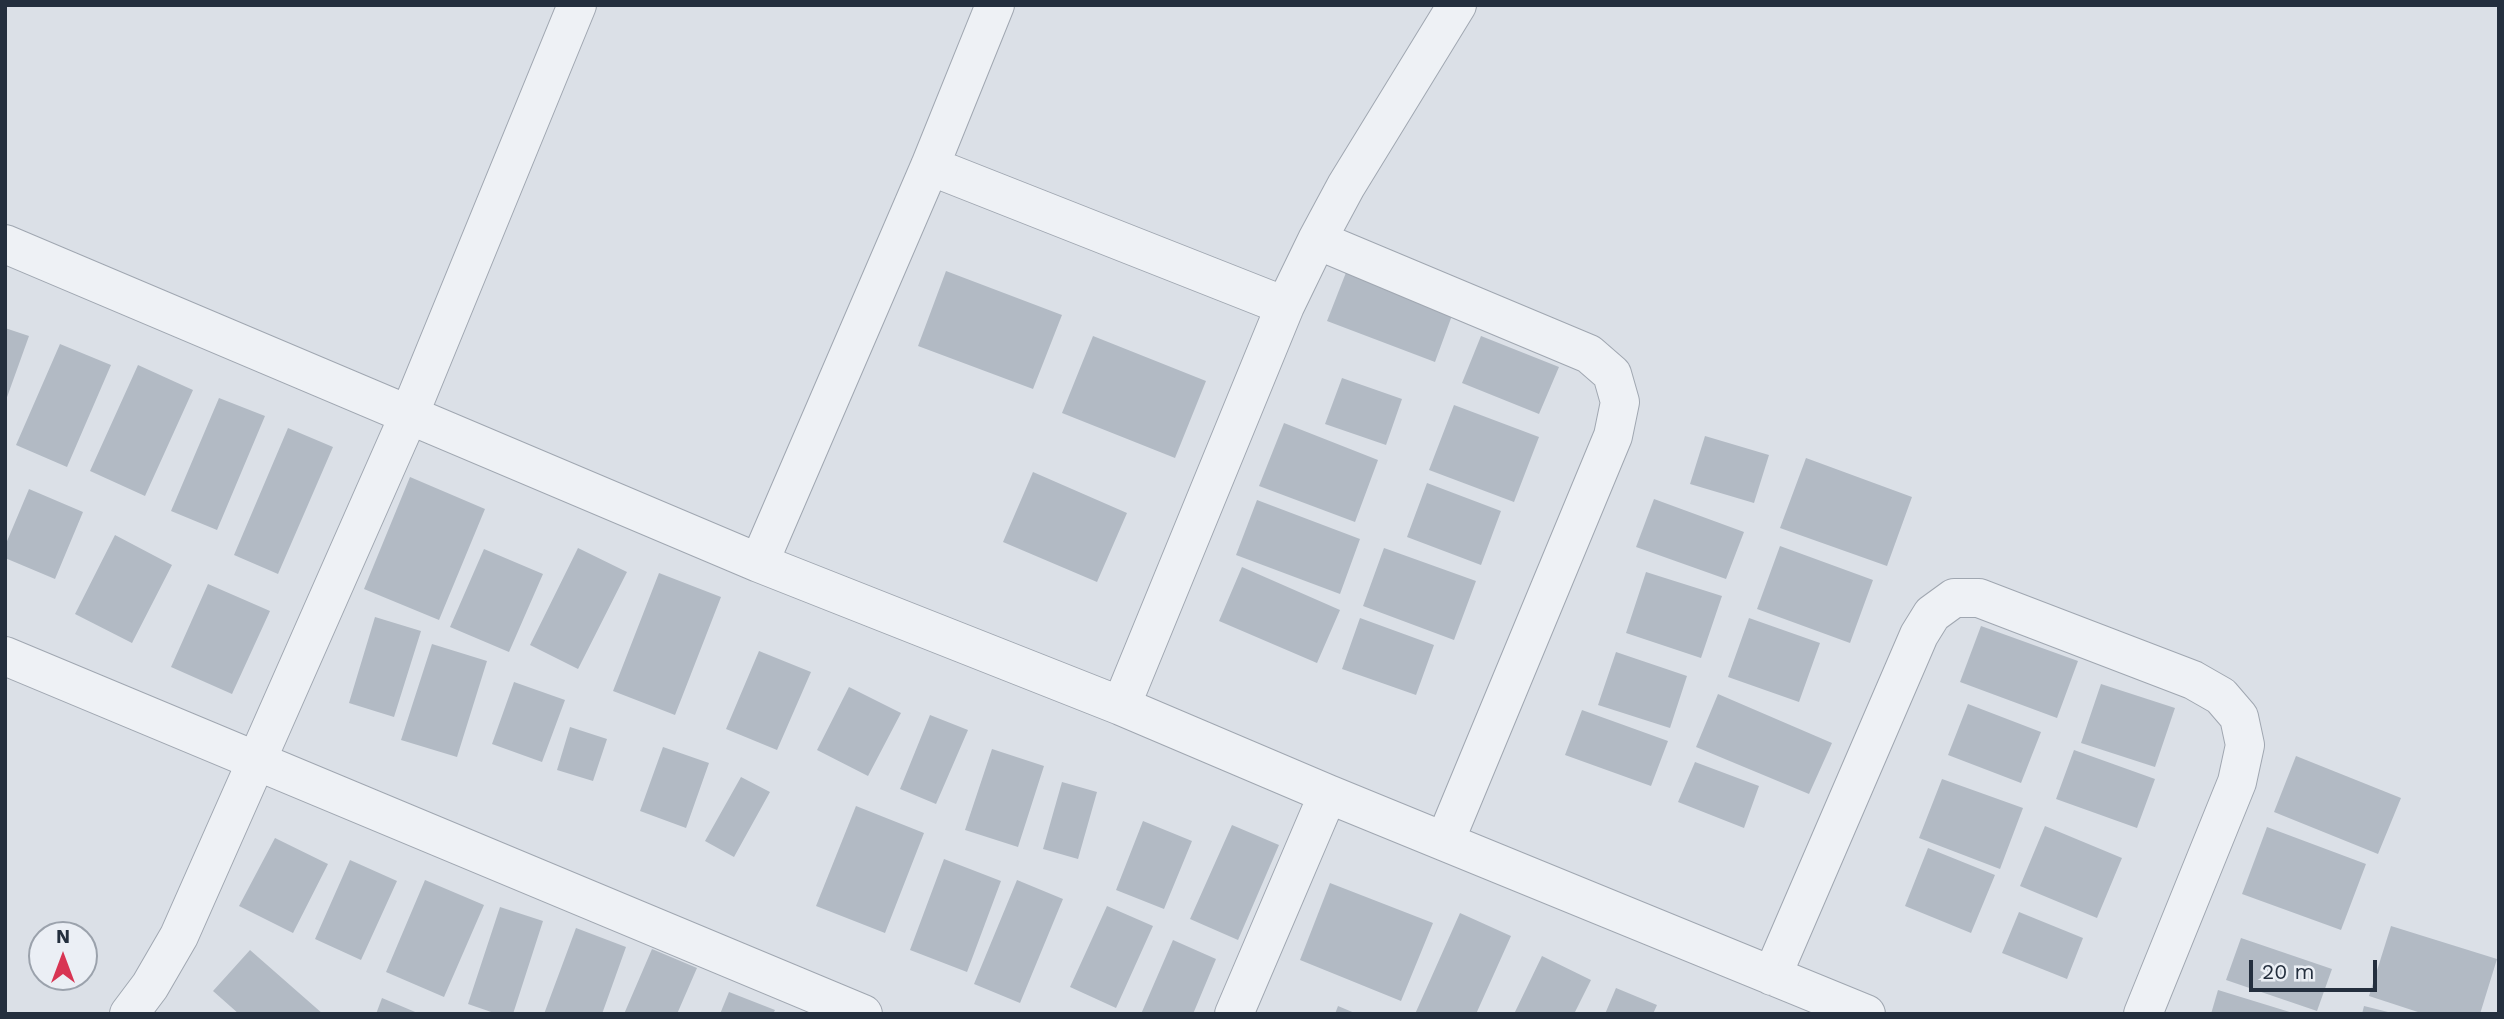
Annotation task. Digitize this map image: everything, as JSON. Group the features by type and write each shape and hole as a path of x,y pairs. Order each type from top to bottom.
{"street":[{"path":"129,1014 150,986 178,936 256,762 409,415 578,5"},
{"path":"759,563 930,166 995,5"},
{"path":"1121,706 1285,306 1346,186 1457,5"},
{"path":"930,166 1285,306"},
{"path":"1317,240 1590,354 1612,374 1620,402 1613,436 1445,841"},
{"path":"5,244 759,563 1121,706 1328,794 1866,1014"},
{"path":"1772,976 1919,635 1932,614 1954,598 1979,598 2193,680 2221,696 2239,717 2245,745 2237,782 2143,1014"},
{"path":"5,656 863,1014"},
{"path":"1234,1014 1328,794"}],"building":[{"path":"1347,270 1454,310 1435,362 1327,321"},
{"path":"946,271 1062,315 1033,389 918,346"},
{"path":"5,328 29,336 6,400 5,400"},
{"path":"1093,336 1206,381 1175,458 1062,413"},
{"path":"1481,336 1559,367 1539,414 1462,383"},
{"path":"60,344 111,365 67,467 16,445"},
{"path":"138,365 193,390 145,496 90,471"},
{"path":"1342,378 1402,399 1386,445 1325,424"},
{"path":"219,398 265,416 217,530 171,511"},
{"path":"1454,405 1539,437 1514,502 1429,470"},
{"path":"1284,423 1378,460 1355,522 1259,486"},
{"path":"288,428 333,447 278,574 234,555"},
{"path":"1705,436 1769,455 1754,503 1690,484"},
{"path":"1806,458 1912,497 1887,566 1780,528"},
{"path":"1033,472 1127,513 1097,582 1003,542"},
{"path":"410,477 485,509 439,620 364,589"},
{"path":"1427,483 1501,511 1481,565 1407,537"},
{"path":"29,489 83,512 55,579 5,558 5,546"},
{"path":"1654,499 1744,532 1726,579 1636,547"},
{"path":"1257,500 1360,539 1340,594 1236,555"},
{"path":"115,535 172,565 132,643 75,614"},
{"path":"1780,546 1873,580 1850,643 1757,609"},
{"path":"578,548 627,572 578,669 530,645"},
{"path":"1384,548 1476,581 1454,640 1363,606"},
{"path":"484,549 543,574 509,652 450,627"},
{"path":"1242,567 1340,610 1317,663 1219,621"},
{"path":"1646,572 1722,596 1701,658 1626,633"},
{"path":"659,573 721,597 675,715 613,691"},
{"path":"208,584 270,611 232,694 171,667"},
{"path":"375,617 421,631 394,717 349,703"},
{"path":"1360,618 1434,645 1416,695 1342,669"},
{"path":"1749,618 1820,643 1799,702 1728,677"},
{"path":"1981,626 2078,661 2057,718 1960,682"},
{"path":"432,644 487,661 457,757 401,740"},
{"path":"759,651 811,672 777,750 726,729"},
{"path":"1616,652 1687,676 1670,728 1598,705"},
{"path":"514,682 565,700 542,762 492,744"},
{"path":"2101,684 2175,708 2155,767 2081,743"},
{"path":"849,687 901,713 868,776 817,750"},
{"path":"1718,694 1832,743 1809,794 1696,747"},
{"path":"1968,704 2041,732 2021,783 1948,755"},
{"path":"1582,710 1668,741 1651,786 1565,755"},
{"path":"930,715 968,730 936,804 900,789"},
{"path":"570,727 607,739 593,781 557,770"},
{"path":"663,747 709,763 686,828 640,811"},
{"path":"992,749 1044,766 1018,847 965,830"},
{"path":"2074,750 2155,779 2137,828 2056,799"},
{"path":"2296,756 2401,798 2378,854 2274,812"},
{"path":"1695,762 1759,786 1744,828 1678,802"},
{"path":"741,777 770,792 734,857 705,841"},
{"path":"1942,779 2023,808 2000,869 1919,838"},
{"path":"1062,782 1097,792 1078,859 1043,849"},
{"path":"856,806 924,833 885,933 816,906"},
{"path":"1143,821 1192,841 1164,909 1116,890"},
{"path":"1232,825 1279,845 1238,940 1190,919"},
{"path":"2045,826 2122,858 2097,918 2020,886"},
{"path":"2267,827 2366,864 2341,930 2242,894"},
{"path":"275,838 328,864 293,933 239,906"},
{"path":"1928,848 1995,875 1971,933 1905,906"},
{"path":"944,859 1001,881 967,972 910,950"},
{"path":"350,860 397,881 361,960 315,939"},
{"path":"425,880 484,905 444,997 386,972"},
{"path":"1017,880 1063,899 1020,1003 974,984"},
{"path":"1330,883 1433,923 1401,1001 1300,960"},
{"path":"1107,906 1153,926 1116,1008 1070,987"},
{"path":"500,907 543,921 513,1014 497,1014 468,1004"},
{"path":"2019,912 2083,938 2067,979 2002,953"},
{"path":"1460,913 1511,936 1476,1014 1415,1014"},
{"path":"2391,926 2497,959 2480,1014 2424,1014 2369,996"},
{"path":"576,928 626,947 602,1014 544,1014"},
{"path":"2241,938 2332,969 2317,1011 2226,980"},
{"path":"1173,940 1216,959 1193,1014 1141,1014"},
{"path":"652,949 697,968 677,1014 624,1014"},
{"path":"250,950 323,1014 239,1014 213,991"},
{"path":"1542,956 1591,980 1574,1014 1514,1014"},
{"path":"1616,988 1657,1005 1653,1014 1605,1014"},
{"path":"2218,990 2293,1013 2293,1014 2211,1014"},
{"path":"729,992 775,1010 773,1014 720,1014"},
{"path":"382,998 420,1014 376,1014"},
{"path":"1338,1006 1357,1014 1335,1014"},
{"path":"2364,1006 2392,1013 2392,1014 2362,1014"}]}
